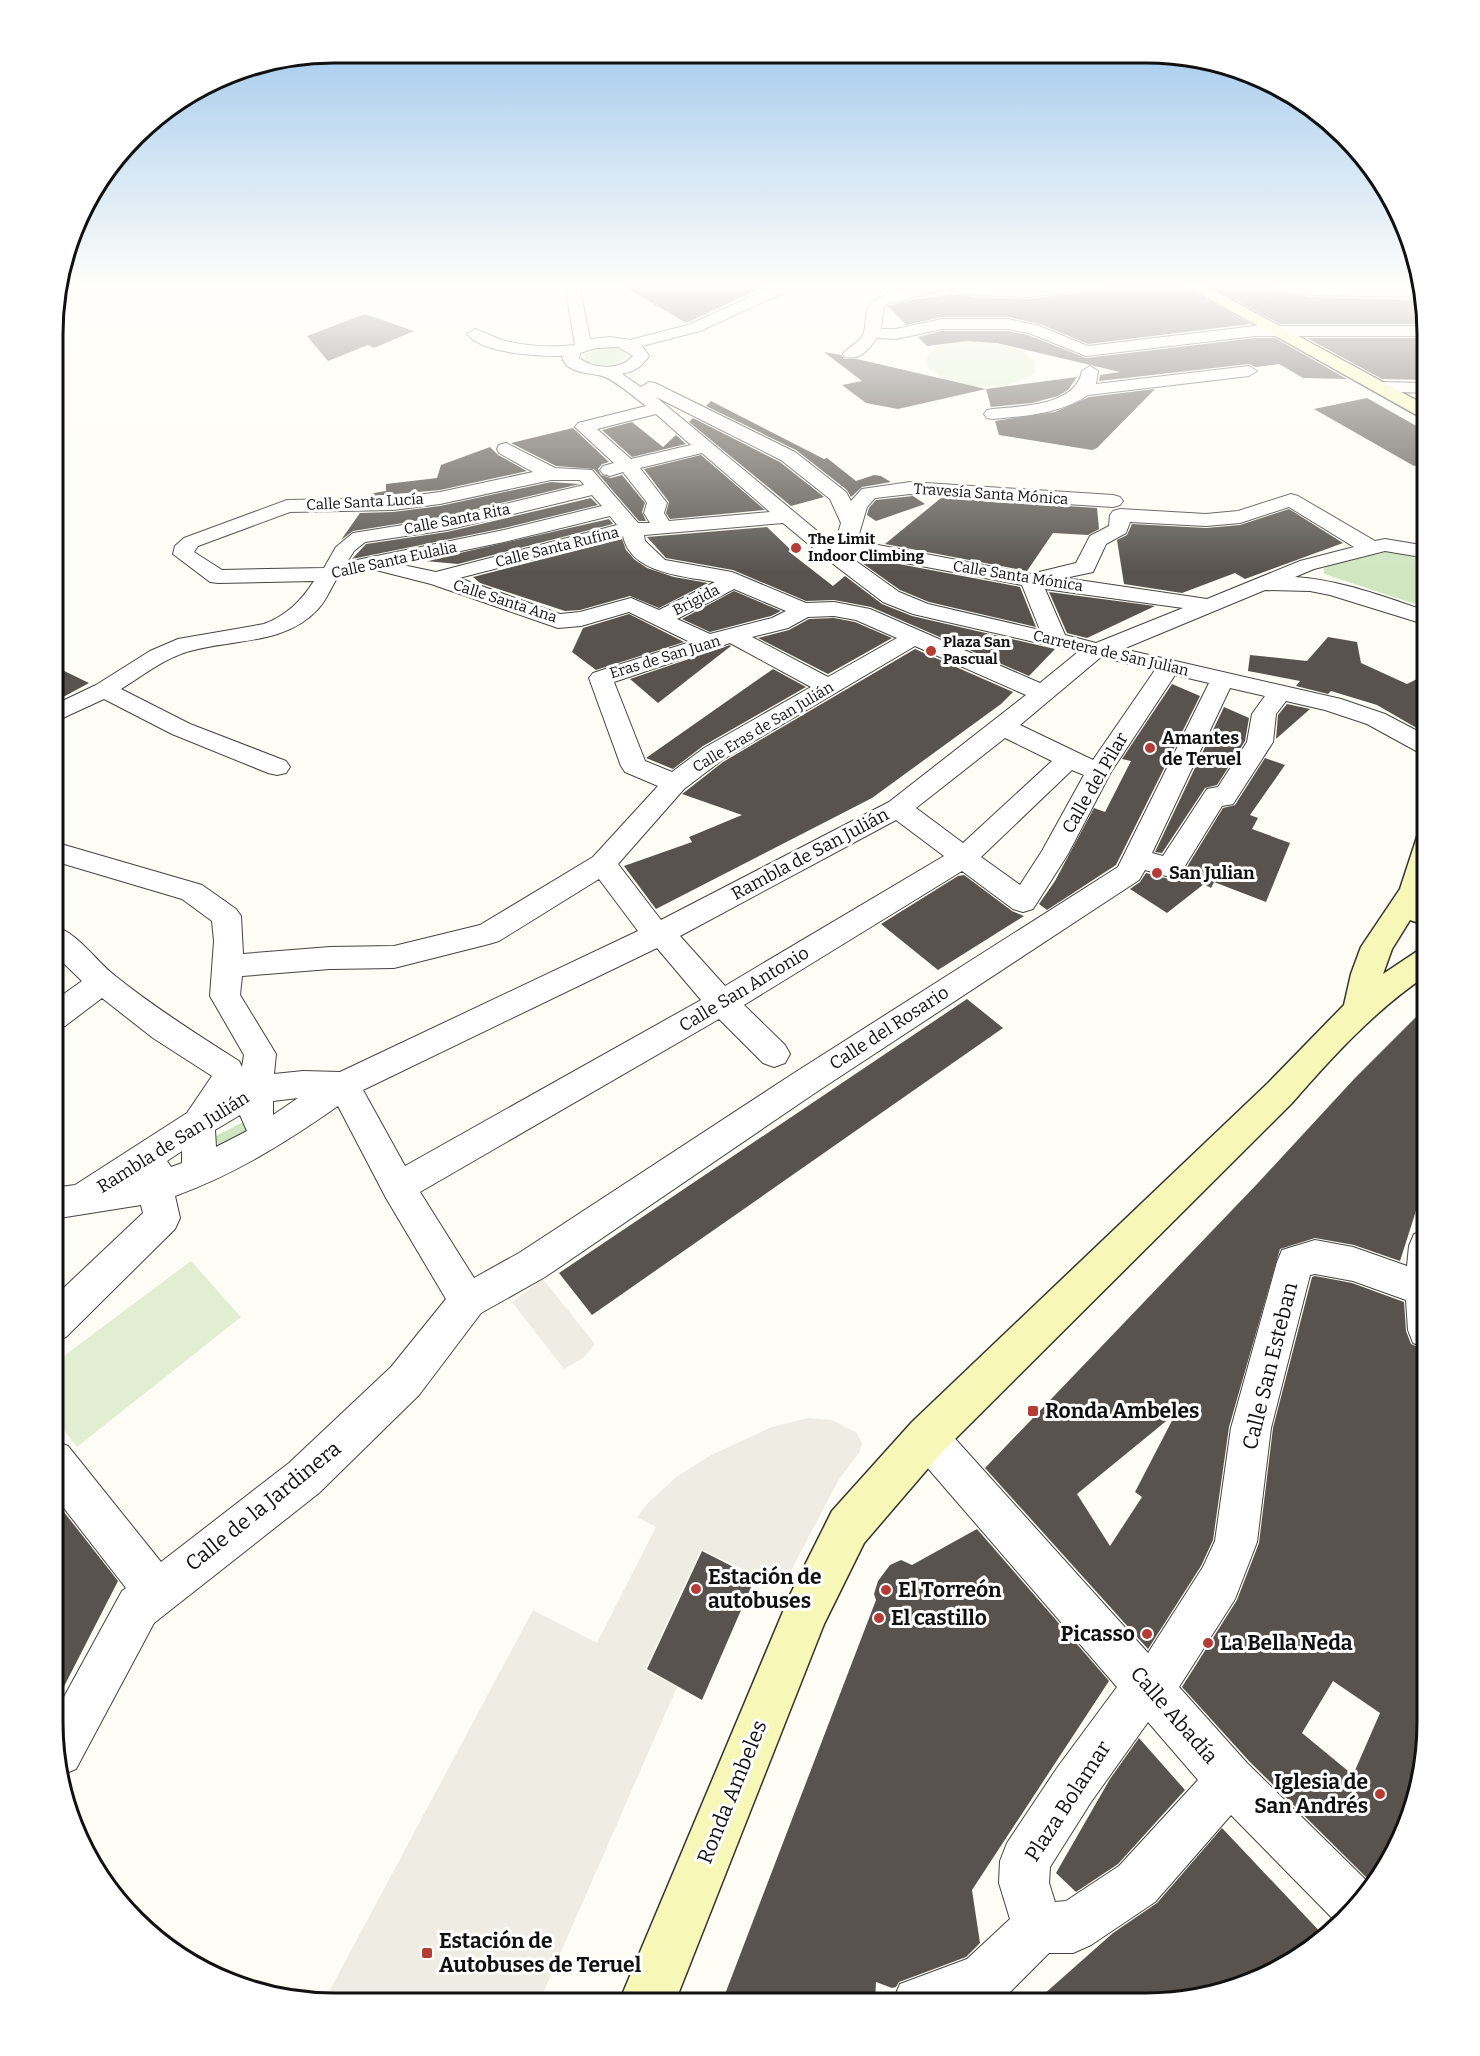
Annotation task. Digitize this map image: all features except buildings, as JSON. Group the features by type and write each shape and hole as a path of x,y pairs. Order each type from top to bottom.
{"main road":[{"path":"1367,380 1417,407"},
{"path":"1367,999 1367,974 1377,947 1414,890 1417,879"},
{"name":"Ronda Ambeles","path":"1414,890 1417,909"},
{"name":"Ronda Ambeles","path":"651,1993 806,1611 848,1527 927,1437 1280,1093 1318,1048 1367,999 1400,976 1417,948"},
{"name":"Ronda Ambeles","path":"1367,999 1417,984"}],"street":[{"name":"Carretera de San Julian","path":"621,380 647,395 788,516 841,549 891,597 921,609 1332,704 1376,719 1417,741"},
{"path":"641,380 647,395"},
{"path":"1086,390 1091,380"},
{"path":"1122,380 1128,385"},
{"path":"993,414 1063,402 1086,390 1172,380"},
{"path":"1380,387 1417,388"},
{"path":"663,528 654,513 657,503 627,466 584,427 647,395 699,410 788,456 839,496 851,523 841,549"},
{"path":"705,447 627,466 591,481 632,529 635,543 658,565 724,577 803,610"},
{"path":"506,449 551,474"},
{"name":"Calle Santa Lucía","path":"185,546 241,521 287,506 393,504 440,498 551,474 591,481"},
{"name":"Calle Santa Rita","path":"63,710 104,690 158,656 186,644 269,630 285,624 310,605 338,558 354,540 360,537 447,524 591,481"},
{"name":"Travesía Santa Mónica","path":"851,523 858,505 869,493 910,488 1113,501"},
{"path":"1056,641 1031,579 1085,567 1097,540 1119,529 1120,515 1206,520 1240,517 1291,500 1371,548"},
{"name":"Calle Santa Eulalia","path":"185,546 183,554 218,577 331,573 365,564 504,537 615,509"},
{"name":"Calle Santa Rufina","path":"365,564 436,578 620,530 788,516"},
{"path":"1254,588 1307,566 1371,548 1385,545 1417,550"},
{"name":"Calle Santa Mónica","path":"841,549 1206,606"},
{"path":"1307,566 1307,575 1323,588"},
{"name":"Calle Santa Ana","path":"436,578 493,596 558,621 581,619 631,605 708,642"},
{"name":"Brigida","path":"659,619 733,581"},
{"path":"1254,588 1297,583 1323,588 1417,615"},
{"name":"Rambla de San Julián","path":"65,1203 155,1188 200,1172 267,1137 343,1085 658,933 898,808 1003,727 1096,650 1254,588"},
{"path":"862,614 891,597"},
{"name":"Eras de San Juan","path":"675,783 634,766 601,678 697,648 708,642 780,623 803,610 834,609 862,614"},
{"path":"862,614 1042,693"},
{"path":"733,636 829,687"},
{"name":"Calle Eras de San Julián","path":"227,966 330,958 394,957 489,933 603,864 675,783 713,754 914,637"},
{"name":"Calle del Pilar","path":"964,857 1023,902 1054,854 1098,772 1169,666"},
{"name":"Calle del Rosario","path":"468,1301 532,1264 803,1084 1129,873 1223,679"},
{"path":"104,690 181,729 277,767"},
{"path":"1137,858 1170,867 1260,741 1264,714 1280,692"},
{"path":"1003,727 1068,760 1098,772"},
{"name":"Calle San Antonio","path":"398,1187 722,1003 964,857 1068,760"},
{"path":"898,808 964,857"},
{"path":"63,854 192,892 226,916 229,941 225,996 260,1053 256,1114 267,1137"},
{"path":"603,864 658,933 722,1003 774,1054"},
{"path":"63,945 102,982 164,1029 228,1070 228,1079 198,1124 200,1172"},
{"path":"63,1010 102,982"},
{"name":"Rambla de San Julián","path":"65,1203 153,1153 220,1109 256,1090 303,1084 343,1085"},
{"path":"343,1085 398,1187 468,1301"},
{"path":"63,1314 162,1218 155,1188 153,1153"},
{"name":"Calle San Esteban","path":"1147,1685 1164,1670 1219,1583 1236,1542 1251,1428 1295,1262 1315,1257 1353,1264 1417,1287"},
{"name":"Calle de la Jardinera","path":"64,1743 138,1607 304,1478 405,1381 468,1301"},
{"name":"Calle Abadía","path":"927,1437 1230,1780 1350,1900"},
{"path":"63,1474 157,1592"},
{"name":"Plaza Bolamar","path":"1038,1928 1024,1883 1025,1861 1074,1785 1147,1685"},
{"path":"948,1993 984,1980 1038,1928 1073,1927 1137,1884 1230,1780"}],"green space":[{"path":"948,380 1022,380 995,386 963,384"},
{"path":"1391,551 1417,558 1417,605 1324,574 1324,568 1335,563"},
{"path":"247,1120 253,1130 220,1148 214,1137"},
{"path":"191,1261 241,1317 77,1447 63,1429 63,1357"}],"shaded area":[{"path":"543,1279 595,1344 583,1358 564,1369 512,1302"},
{"path":"808,1418 832,1420 857,1433 862,1443 860,1451 838,1481 782,1588 701,1549 645,1670 677,1687 543,1993 328,1993 533,1610 597,1643 656,1527 637,1517 648,1503 676,1477 711,1455 772,1427"}],"place":[{"name":"The Limit Indoor Climbing","path":"796,548"},
{"name":"Plaza San Pascual","path":"931,651"},
{"name":"Amantes de Teruel","path":"1150,748"},
{"name":"San Julian","path":"1157,873"},
{"name":"Ronda Ambeles","path":"1033,1411"},
{"name":"Estación de autobuses","path":"696,1589"},
{"name":"El Torreón","path":"886,1590"},
{"name":"El castillo","path":"879,1618"},
{"name":"Picasso","path":"1147,1634"},
{"name":"La Bella Neda","path":"1208,1643"},
{"name":"Iglesia de San Andrés","path":"1380,1794"},
{"name":"Estación de Autobuses de Teruel","path":"427,1953"}]}
